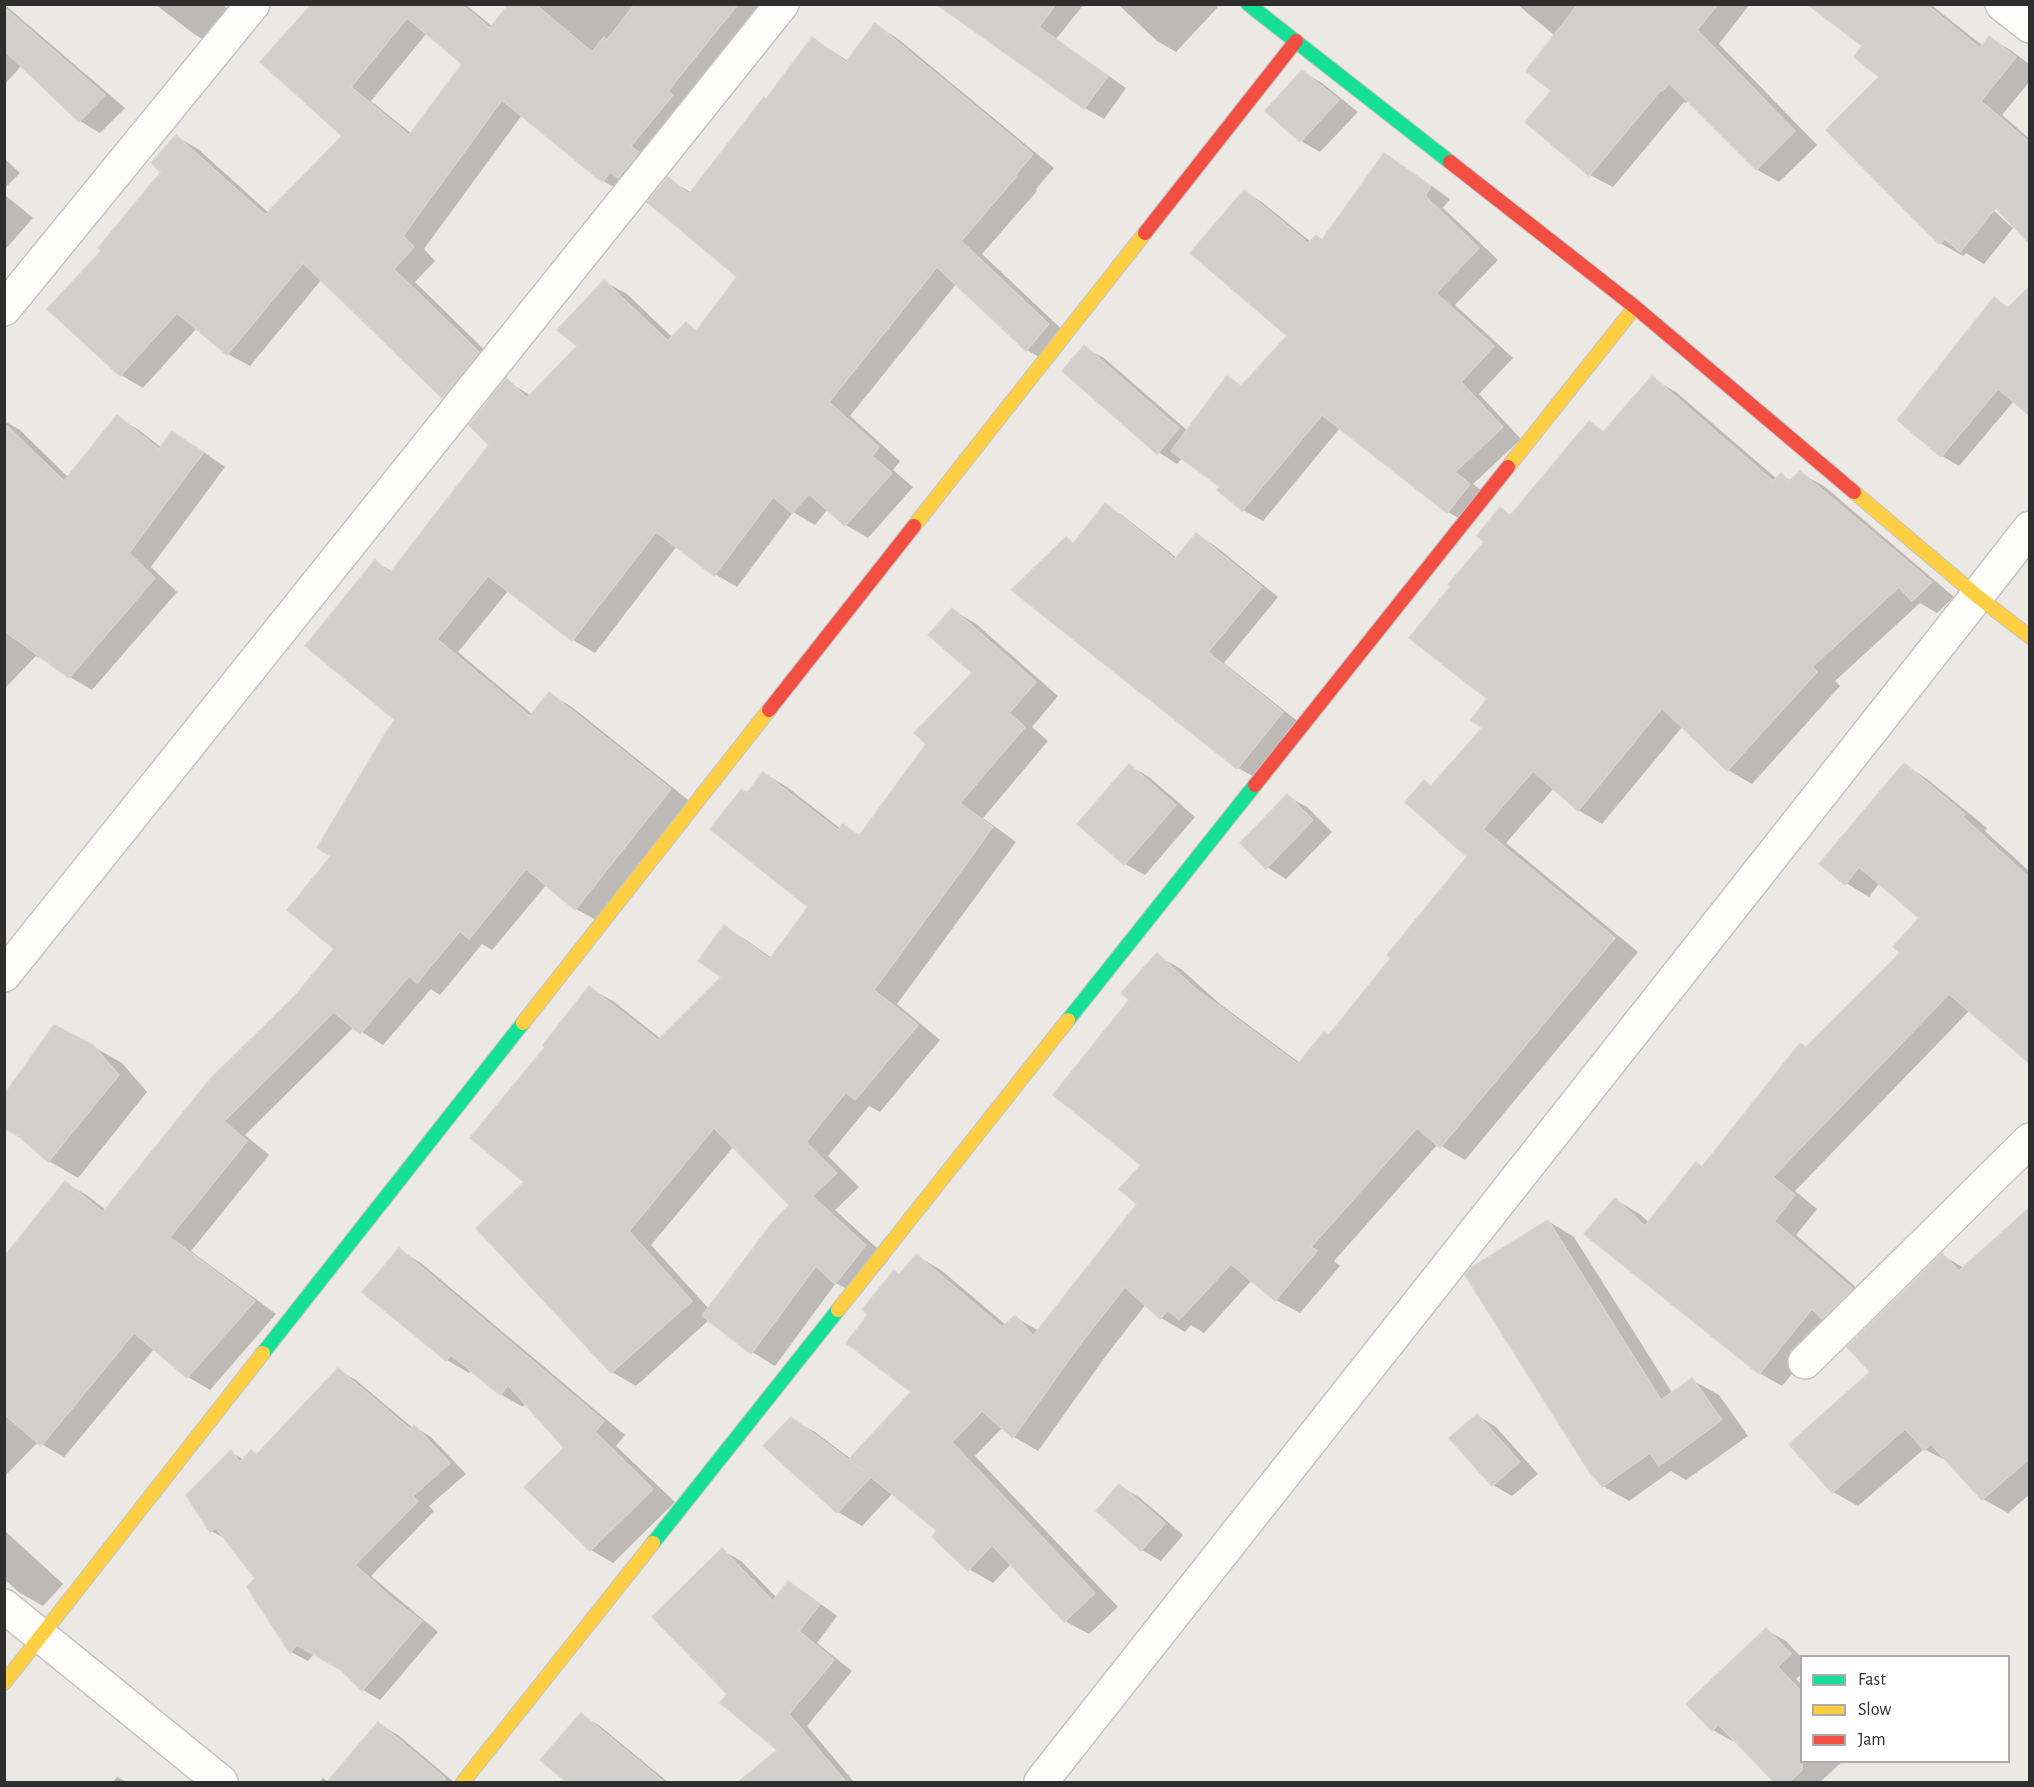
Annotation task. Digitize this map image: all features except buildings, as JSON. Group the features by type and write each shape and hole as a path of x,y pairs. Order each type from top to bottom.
{"street":[{"path":"4,309 253,4"},
{"path":"4,975 782,4"},
{"path":"1248,4 1635,307 1977,596 2030,637"},
{"path":"2002,4 2030,26"},
{"path":"4,1683 1296,41"},
{"path":"463,1782 1635,307"},
{"path":"1041,1782 2030,528"},
{"path":"1805,1362 2030,1140"},
{"path":"4,1606 221,1782"}],"traffic: fast":[{"path":"1248,4 1450,162"},
{"path":"1068,1020 1255,785"},
{"path":"263,1353 523,1023"},
{"path":"653,1543 838,1310"}],"traffic: slow":[{"path":"914,526 1145,233"},
{"path":"1508,467 1635,307"},
{"path":"1854,492 1977,596 2030,637"},
{"path":"523,1023 769,710"},
{"path":"838,1310 1068,1020"},
{"path":"4,1683 263,1353"},
{"path":"463,1782 653,1543"}],"traffic: jam":[{"path":"1145,233 1296,41"},
{"path":"1450,162 1635,307 1854,492"},
{"path":"1255,785 1508,467"},
{"path":"769,710 914,526"}]}
